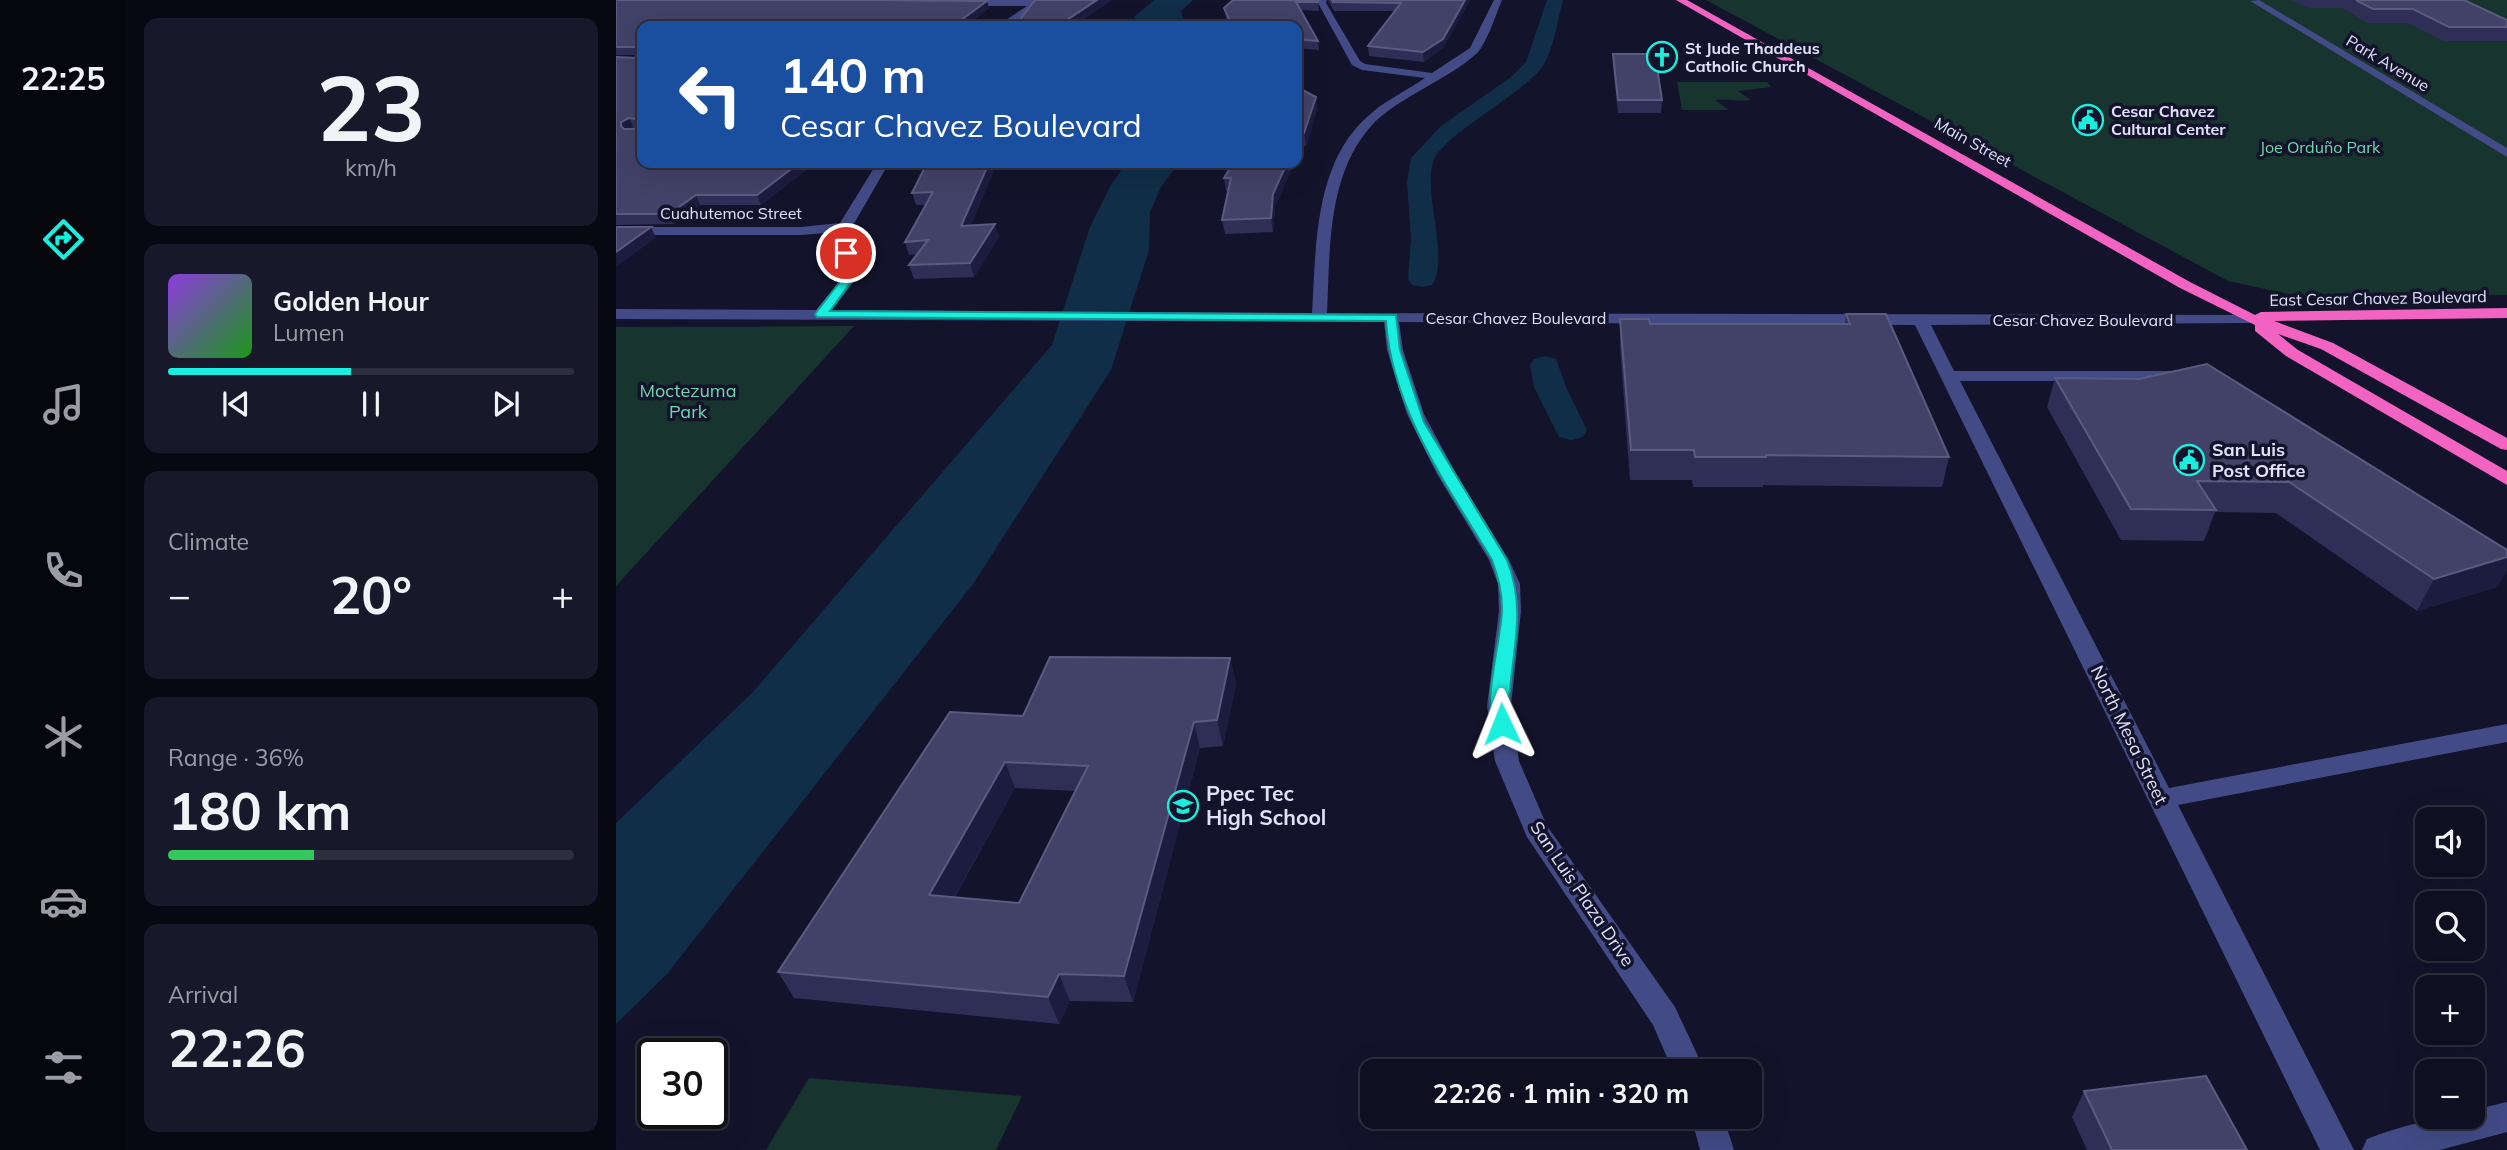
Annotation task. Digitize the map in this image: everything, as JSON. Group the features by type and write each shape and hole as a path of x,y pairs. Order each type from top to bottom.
{"highway":[{"name":"Main Street","path":"1680,0 2185,285 2249,317 2327,346 2507,446"},
{"name":"East Cesar Chavez Boulevard","path":"2249,317 2507,313"},
{"name":"Main Street","path":"2249,317 2292,354 2507,479"}],"street":[{"path":"1323,0 1322,3 1356,63 1371,69 1437,77"},
{"path":"1319,318 1325,232 1335,175 1362,128 1370,120 1474,50 1498,0"},
{"path":"954,3 1040,1"},
{"path":"1010,21 1040,1"},
{"name":"Park Avenue","path":"2254,1 2507,153"},
{"path":"821,314 848,279 845,227 880,168"},
{"name":"Cuahutemoc Street","path":"616,231 801,231 845,227"},
{"name":"Cesar Chavez Boulevard","path":"616,314 2109,321 2249,317"},
{"name":"San Luis Plaza Drive","path":"1391,317 1394,350 1418,422 1499,560 1508,584 1510,611 1499,706 1507,761 1536,830 1664,1016 1684,1059"},
{"name":"North Mesa Street","path":"1920,319 2337,1150"},
{"path":"1949,376 2198,376"},
{"path":"2161,799 2507,733"},
{"path":"2379,1150 2507,1117"},
{"path":"1711,1129 1717,1150"}],"green space":[{"name":"Joe Orduño Park","path":"1706,0 2507,0 2507,295 2293,295 2228,281"},
{"path":"1677,82 1767,82 1771,87 1738,91 1751,100 1715,100 1729,110 1682,110"},
{"name":"Moctezuma Park","path":"854,326 616,586 616,327"},
{"path":"809,1078 1022,1096 996,1150 766,1150"}],"water":[{"path":"1154,0 1193,0 1181,11 1184,21 1134,21 1135,16"},
{"path":"1123,168 1175,168 1161,187 1150,212 1149,250 1111,370 973,584 667,974 616,1024 616,823 752,693 1052,345 1090,227"}],"building":[{"path":"616,0 987,1 960,21 637,21 637,47 616,47"},
{"path":"1035,0 1097,0 1066,21 1019,21"},
{"path":"1233,0 1318,0 1296,2 1318,41 1302,39 1302,21 1230,21 1224,8"},
{"path":"1332,0 1465,0 1443,39 1423,52 1368,46 1401,3"},
{"path":"2356,0 2464,0 2507,20 2507,27 2449,27 2413,9 2373,9"},
{"path":"1613,54 1655,54 1662,100 1618,100"},
{"path":"616,57 637,58 637,119 629,118 621,122 621,126 624,129 637,129 637,168 792,168 757,195 696,195 669,214 616,214"},
{"path":"1302,90 1316,97 1302,134"},
{"path":"924,168 987,168 961,226 995,224 970,263 909,265 928,240 905,242 933,192 912,193"},
{"path":"1230,168 1285,168 1273,194 1271,218 1222,220 1231,178 1224,178"},
{"path":"616,227 651,227 616,252"},
{"path":"1846,314 1886,314 1949,457 1695,457 1694,450 1631,450 1620,319 1649,319 1650,324 1850,324"},
{"path":"2207,364 2507,550 2507,557 2434,579 2289,482 2197,481 2216,510 2131,509 2055,378 2139,379"},
{"path":"1050,657 1230,658 1217,720 1194,722 1124,976 1059,974 1048,997 778,972 950,712 1023,716","holes":["1005,762 1088,766 1019,903 929,895"]},
{"path":"2206,1076 2247,1150 2112,1150 2084,1091"}],"waterway":[{"path":"1422,279 1424,239 1419,182 1422,158 1449,131 1518,81 1535,64 1555,0"},
{"path":"1545,365 1550,387 1571,430"}],"place":[{"name":"St Jude Thaddeus Catholic Church","path":"1662,57"},
{"name":"Cesar Chavez Cultural Center","path":"2088,120"},
{"name":"San Luis Post Office","path":"2189,460"},
{"name":"Ppec Tec High School","path":"1183,806"}],"route":[{"path":"846,253 848,279 821,314 1391,317 1394,350 1421,430 1499,560 1508,584 1510,611 1499,706 1502,724"}]}
